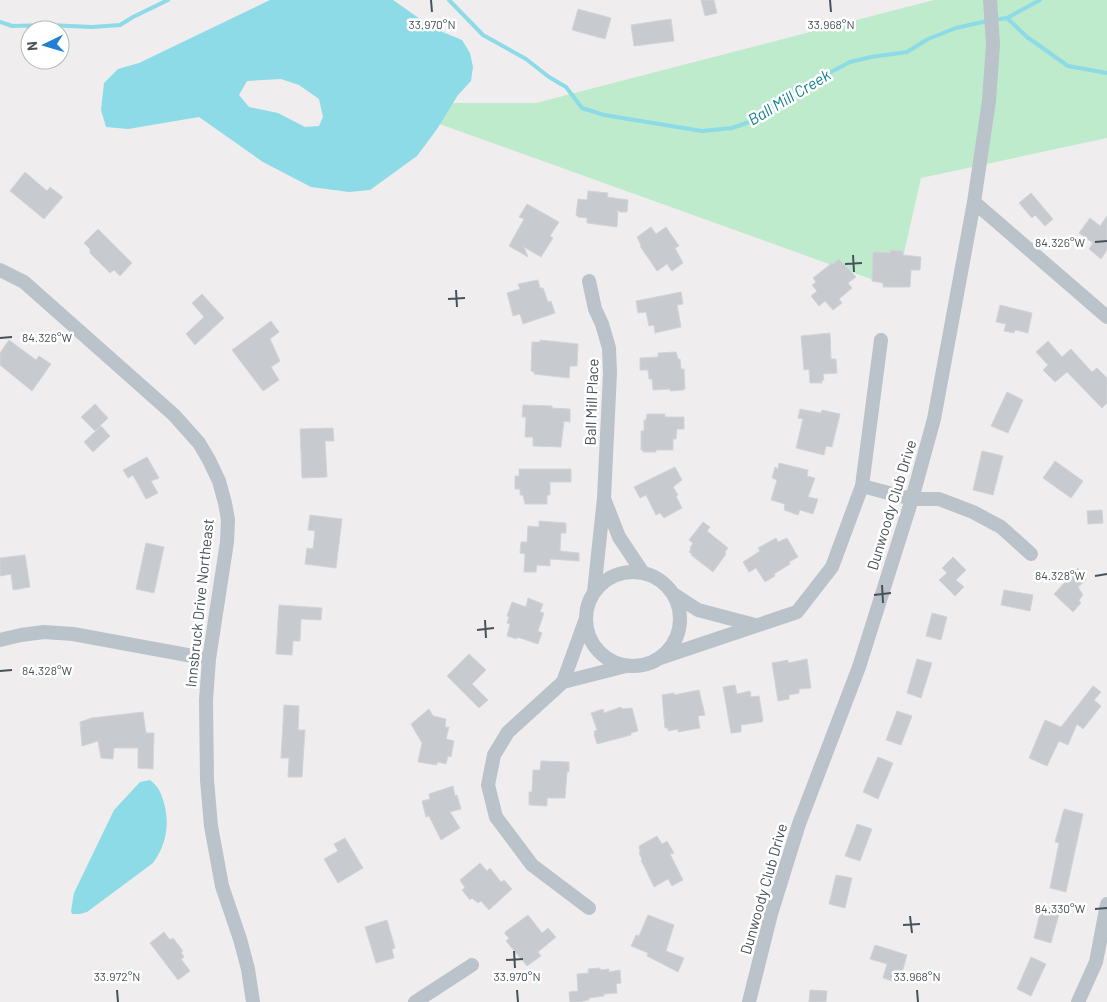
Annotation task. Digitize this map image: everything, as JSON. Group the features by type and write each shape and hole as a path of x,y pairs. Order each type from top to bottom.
{"street":[{"name":"Dunwoody Club Drive","path":"749,1002 771,914 799,824 859,667 912,499 934,419 974,202 989,101 993,44 990,0"},
{"path":"974,202 1107,317"},
{"name":"Innsbruck Drive Northeast","path":"0,270 24,282 174,415 199,443 209,460 220,486 228,520 227,542 209,658 205,740 211,826 222,886 240,939 248,969 253,1002"},
{"name":"Ball Mill Place","path":"589,281 595,309 602,324 609,348 610,373 604,498 594,592"},
{"path":"563,682 626,666 644,666 660,658 797,612 832,567 862,486 881,340"},
{"path":"862,486 912,499 939,499 973,512 1001,527 1031,554"},
{"name":"Ball Mill Place","path":"604,498 619,537 643,573"},
{"path":"589,908 532,865 496,817 488,785 494,754 508,732 563,682 585,621 589,601 594,592 608,579 617,575 634,572 643,573 660,580 672,593 698,610 756,625"},
{"path":"660,658 673,645 679,628 679,610 672,593"},
{"path":"585,621 590,639 595,648 609,660 626,666"},
{"path":"0,640 21,634 44,632 73,634 209,658"},
{"path":"1078,1002 1096,962 1107,904"},
{"path":"415,1002 472,965"}],"green space":[{"path":"934,0 1107,0 1107,138 921,178 896,288 381,103 536,103"}],"water":[{"path":"270,0 393,0 433,28 462,40 470,53 473,67 471,81 458,95 437,129 417,156 370,190 349,192 311,187 263,162 199,117 128,129 106,127 101,110 104,83 118,69 139,63","holes":["281,79 299,85 319,99 323,117 319,126 305,127 278,113 249,107 239,95 247,81"]},
{"path":"150,780 161,793 167,819 164,842 153,863 87,912 72,914 74,893 114,810 140,782"}],"building":[{"path":"701,0 714,0 717,13 705,16"},
{"path":"578,9 611,18 605,39 572,30"},
{"path":"671,19 674,41 634,46 631,25"},
{"path":"25,172 47,191 50,187 63,197 44,219 10,191"},
{"path":"588,191 608,193 607,197 628,200 627,212 620,212 618,210 617,227 587,223 587,218 576,215 578,199 587,200"},
{"path":"1031,193 1053,219 1045,226 1035,215 1032,218 1019,203"},
{"path":"527,204 559,222 550,236 553,238 541,257 524,247 528,257 509,246 524,219 519,217"},
{"path":"1107,216 1107,250 1101,259 1089,249 1093,243 1079,233 1090,218 1100,226"},
{"path":"651,227 656,234 666,227 679,246 675,248 683,263 672,271 667,264 657,271 640,246 637,237"},
{"path":"98,229 132,263 120,276 114,270 110,273 90,253 90,249 84,243"},
{"path":"890,250 903,251 903,255 921,257 920,270 911,270 910,287 883,287 883,283 872,281 873,252 890,253"},
{"path":"839,259 856,277 848,283 852,288 839,299 842,303 833,310 825,301 819,306 811,296 817,291 812,285 816,282 813,278"},
{"path":"538,280 548,302 551,301 555,313 523,324 520,314 513,316 507,293 520,289 518,284"},
{"path":"681,292 683,304 677,305 681,327 655,333 654,325 649,326 646,312 638,313 636,301"},
{"path":"202,294 224,318 195,345 186,334 204,317 192,303"},
{"path":"1000,305 1032,313 1028,333 1015,330 1014,333 1004,331 1006,324 996,322"},
{"path":"271,321 279,332 270,339 280,361 271,367 279,380 263,391 232,350"},
{"path":"830,333 831,359 836,359 837,373 823,374 824,380 822,380 822,383 810,383 809,369 804,370 801,336"},
{"path":"9,340 36,360 39,356 51,364 32,391 0,365 0,353"},
{"path":"540,340 578,344 577,366 570,366 569,378 534,374 531,371 532,342 540,342"},
{"path":"1048,341 1062,357 1071,349 1092,372 1097,368 1107,378 1107,403 1102,408 1067,372 1055,382 1043,370 1048,365 1036,352"},
{"path":"676,352 678,359 680,359 681,369 684,369 685,389 670,391 670,389 653,390 652,379 649,379 648,370 640,370 640,358 658,357 658,353"},
{"path":"1007,392 1023,400 1008,433 991,426"},
{"path":"95,404 108,418 95,431 81,417"},
{"path":"523,405 570,409 570,422 564,421 561,447 533,446 533,437 525,437 526,417 522,417"},
{"path":"800,409 821,413 822,410 840,414 832,447 826,446 824,455 796,448 803,419 798,418"},
{"path":"647,414 665,414 665,417 684,417 684,429 677,429 676,439 673,439 673,450 643,452 641,450 641,431 644,431 644,420 646,420"},
{"path":"101,426 110,436 93,452 84,442"},
{"path":"333,428 334,441 325,441 327,477 302,478 300,429"},
{"path":"982,451 1003,456 993,495 973,490"},
{"path":"147,457 159,478 151,481 158,493 146,499 133,475 128,478 123,470"},
{"path":"1055,461 1083,481 1071,498 1043,478"},
{"path":"779,463 808,470 807,476 815,478 808,497 818,499 813,514 800,510 798,515 784,510 785,504 771,500 777,480 772,478 775,467 778,469"},
{"path":"675,467 682,480 673,487 682,508 664,518 660,513 656,515 646,495 640,498 634,487"},
{"path":"519,469 571,469 571,482 550,482 550,495 547,495 547,504 525,504 523,495 520,495 520,489 515,489 515,476 519,476"},
{"path":"1102,510 1103,523 1088,524 1087,511"},
{"path":"310,515 342,519 336,568 305,564 307,548 313,549 315,531 308,530"},
{"path":"539,521 566,523 566,533 561,533 560,551 579,553 579,561 550,559 550,566 537,565 536,572 524,572 525,554 520,553 521,542 527,542 528,526 539,527"},
{"path":"703,522 710,527 707,531 728,548 713,572 689,552 693,543 689,540"},
{"path":"776,538 778,542 787,538 798,557 765,582 756,568 749,572 743,562 760,551 758,548"},
{"path":"146,543 164,547 154,593 136,589"},
{"path":"25,555 30,587 13,590 11,574 0,576 0,558"},
{"path":"953,557 966,570 956,580 964,587 955,596 939,580 947,573 942,568"},
{"path":"1078,568 1086,580 1078,587 1083,595 1079,600 1081,603 1073,612 1054,594"},
{"path":"1004,590 1033,595 1030,611 1001,605"},
{"path":"528,598 543,604 540,612 544,613 538,631 542,633 538,644 517,637 517,639 507,636 510,624 507,623 509,617 507,616 512,602 526,607"},
{"path":"279,605 322,608 321,620 301,619 300,641 293,641 292,655 276,654"},
{"path":"932,613 947,617 941,640 926,636"},
{"path":"469,654 486,670 472,684 488,700 479,708 447,676"},
{"path":"807,659 811,688 799,689 799,693 789,695 789,699 778,701 772,663 788,660 788,663"},
{"path":"917,659 932,663 921,698 907,693"},
{"path":"735,685 737,694 750,691 751,697 759,696 763,720 762,722 741,725 741,732 731,733 723,687"},
{"path":"1093,686 1101,692 1094,700 1101,706 1083,729 1077,724 1068,745 1059,741 1047,766 1029,758 1045,720 1061,727"},
{"path":"699,690 705,715 698,716 700,728 678,732 678,729 668,731 668,728 665,728 662,695 674,693 674,695"},
{"path":"284,705 299,706 298,730 305,730 302,777 288,777 289,758 281,758"},
{"path":"621,707 622,709 632,708 638,731 631,733 631,735 597,744 594,731 597,730 591,713 603,709 604,713"},
{"path":"429,709 433,716 446,719 445,727 449,727 446,739 454,741 451,757 448,756 446,764 437,762 437,765 418,762 422,743 411,724"},
{"path":"897,711 912,716 901,745 886,740"},
{"path":"143,712 146,733 154,733 153,769 138,768 138,748 114,748 113,759 101,758 98,741 82,746 80,722 92,718"},
{"path":"878,757 893,763 878,799 863,792"},
{"path":"541,761 569,762 565,798 547,798 547,806 529,805 529,792 532,792 533,770 540,770"},
{"path":"453,786 461,809 450,812 460,828 441,840 429,816 426,817 422,801 430,799 429,794"},
{"path":"1064,809 1083,814 1066,892 1050,888 1059,843 1055,842"},
{"path":"857,824 872,829 860,861 845,856"},
{"path":"657,836 662,844 667,841 674,853 670,854 683,880 672,886 668,879 654,887 641,860 639,846"},
{"path":"345,838 363,868 338,883 324,859 338,851 334,844"},
{"path":"480,863 487,871 490,868 501,882 504,880 512,889 489,910 481,901 478,903 472,898 470,900 462,890 465,888 460,880"},
{"path":"836,875 852,878 845,908 829,904"},
{"path":"1042,905 1060,910 1051,943 1034,938"},
{"path":"528,915 542,933 548,928 556,937 538,952 541,956 527,966 506,941 509,938 505,932"},
{"path":"648,915 674,925 666,951 684,958 678,972 647,956 648,953 631,946 636,935 639,936"},
{"path":"387,920 395,948 392,949 394,958 376,963 365,927"},
{"path":"164,932 170,940 173,938 183,951 181,952 184,957 181,959 190,971 178,980 150,943"},
{"path":"875,945 907,955 899,983 883,978 887,964 870,959"},
{"path":"1031,957 1046,964 1031,996 1017,989"},
{"path":"600,968 600,970 609,969 609,972 620,970 621,983 616,984 617,993 604,994 604,996 589,998 589,1000 579,1002 570,1002 569,992 578,991 577,974 589,973 588,969"},
{"path":"810,990 827,991 826,1002 809,1002"}],"waterway":[{"name":"Ball Mill Creek","path":"0,22 12,26 92,27 120,25 168,0"},
{"name":"Ball Mill Creek","path":"449,0 483,35 526,59 549,77 566,87 582,108 604,115 702,131 732,128 755,120 787,95 850,62 907,52 928,39 956,28 987,21"},
{"name":"Ball Mill Creek","path":"994,20 1007,18 1040,0"},
{"path":"1007,18 1027,37 1068,66 1107,73"}]}
